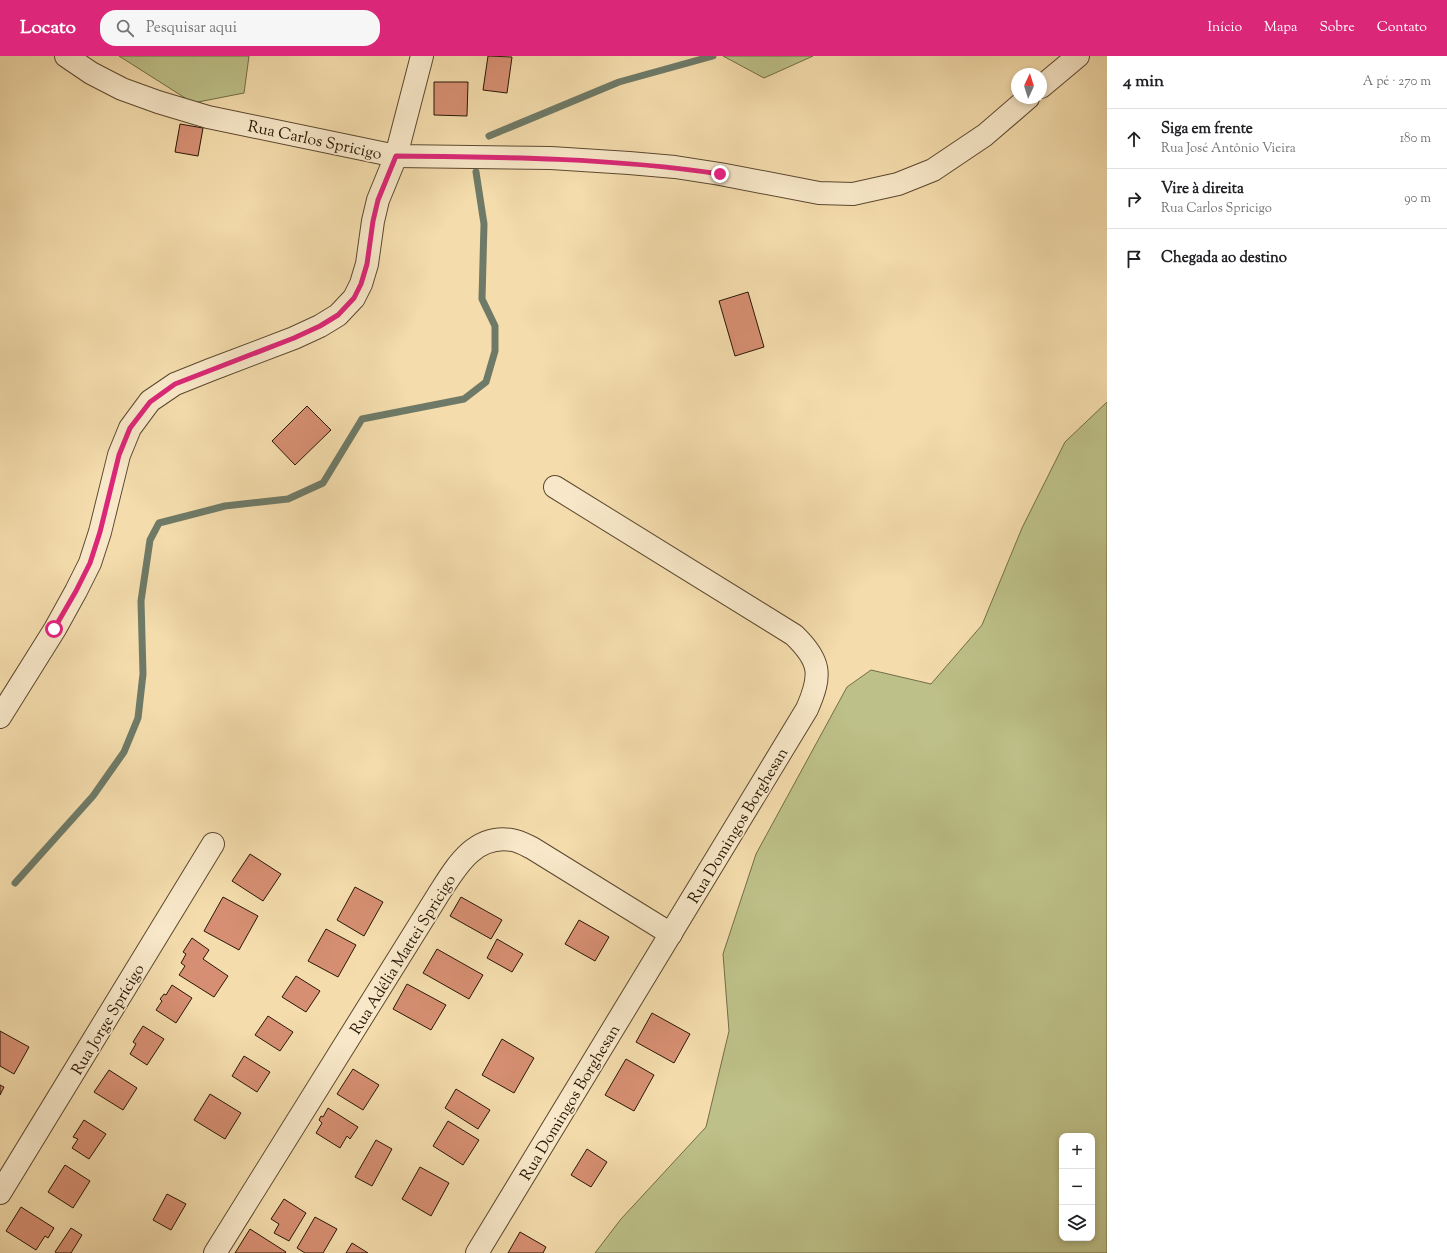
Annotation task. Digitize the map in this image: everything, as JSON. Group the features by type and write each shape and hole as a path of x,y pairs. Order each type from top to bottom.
{"street":[{"name":"Rua Carlos Spricigo","path":"66,56 91,73 122,89 158,102 208,117 396,156 551,158 675,167 819,193 853,194 898,184 933,170 985,135 1021,104"},
{"path":"0,717 54,629 90,563 100,532 119,455 130,428 150,402 175,384 294,338 320,326 338,315 354,298 361,284 367,264 373,221 378,200 396,156 422,56"},
{"path":"1047,82 1078,56"},
{"name":"Rua Domingos Borghesan","path":"477,1253 808,709 815,692 818,674 815,661 807,648 794,635 555,487"},
{"name":"Rua Adélia Mattei Spricigo","path":"215,1253 438,895 459,863 474,849 494,839 513,840 532,848 671,934"},
{"name":"Rua Jorge Sprícigo","path":"0,1193 213,844"}],"green space":[{"path":"119,56 249,56 244,93 193,103"},
{"path":"723,56 813,56 764,78"},
{"path":"1107,402 1107,1253 595,1253 621,1219 706,1127 729,1031 723,954 756,854 847,687 871,670 931,684 982,625 1022,528 1065,442"}],"building":[{"path":"488,56 512,57 507,93 483,90"},
{"path":"434,82 468,82 467,116 434,115"},
{"path":"180,124 203,128 198,156 175,152"},
{"path":"748,292 764,347 735,356 719,301"},
{"path":"307,406 331,430 295,465 272,441"},
{"path":"250,854 281,874 263,901 232,881"},
{"path":"355,887 383,902 364,936 337,920"},
{"path":"223,897 258,916 239,950 204,931"},
{"path":"461,897 502,920 491,939 450,916"},
{"path":"579,920 609,937 595,961 565,944"},
{"path":"326,929 356,945 338,977 308,961"},
{"path":"192,938 209,950 203,959 228,976 214,997 179,975 185,966 181,963 186,954 183,952"},
{"path":"497,939 523,954 512,972 487,958"},
{"path":"437,949 483,975 469,999 423,973"},
{"path":"296,976 320,991 306,1012 282,997"},
{"path":"407,984 446,1005 431,1030 393,1009"},
{"path":"172,985 192,998 176,1023 156,1010 162,1001 160,999 164,994 166,995"},
{"path":"652,1013 690,1034 674,1063 636,1042"},
{"path":"268,1016 293,1032 280,1051 255,1035"},
{"path":"143,1026 164,1039 147,1065 130,1054 136,1044 133,1042"},
{"path":"0,1031 29,1047 14,1074 0,1066"},
{"path":"502,1039 534,1058 514,1093 482,1075"},
{"path":"244,1056 270,1072 257,1092 232,1076"},
{"path":"626,1059 654,1075 634,1111 605,1095"},
{"path":"353,1069 379,1085 363,1110 337,1094"},
{"path":"109,1070 137,1088 123,1110 94,1092"},
{"path":"0,1085 4,1087 0,1095"},
{"path":"456,1089 490,1110 478,1129 445,1108"},
{"path":"210,1094 241,1113 225,1139 194,1120"},
{"path":"328,1108 358,1127 350,1139 347,1136 340,1148 316,1133 322,1123 319,1120 321,1116 323,1117"},
{"path":"84,1120 106,1134 89,1159 72,1148 78,1139 73,1137"},
{"path":"448,1121 479,1140 463,1165 433,1146"},
{"path":"376,1140 392,1149 372,1186 355,1177"},
{"path":"587,1149 607,1162 591,1187 571,1175"},
{"path":"65,1165 90,1181 73,1208 48,1192"},
{"path":"420,1167 449,1183 431,1216 402,1199"},
{"path":"167,1194 186,1204 171,1230 153,1220"},
{"path":"284,1199 306,1213 289,1241 274,1233 279,1224 271,1219"},
{"path":"21,1207 54,1228 48,1238 45,1236 36,1250 6,1231"},
{"path":"315,1217 337,1229 323,1253 305,1253 297,1248"},
{"path":"71,1228 82,1235 71,1253 55,1252"},
{"path":"250,1229 286,1252 235,1253"},
{"path":"520,1232 546,1247 543,1253 508,1253"},
{"path":"352,1243 368,1253 346,1253"}],"waterway":[{"path":"489,136 619,82 713,56"},
{"path":"15,883 93,796 124,752 138,718 143,674 141,601 150,540 159,523 225,506 288,499 323,483 362,419 464,399 486,382 495,351 495,326 482,299 484,224 476,172"}],"route":[{"path":"54,629 90,563 100,532 119,455 130,428 150,402 175,384 294,338 320,326 338,315 354,298 361,284 367,264 373,221 378,200 396,156 551,158 675,167 720,174"}]}
